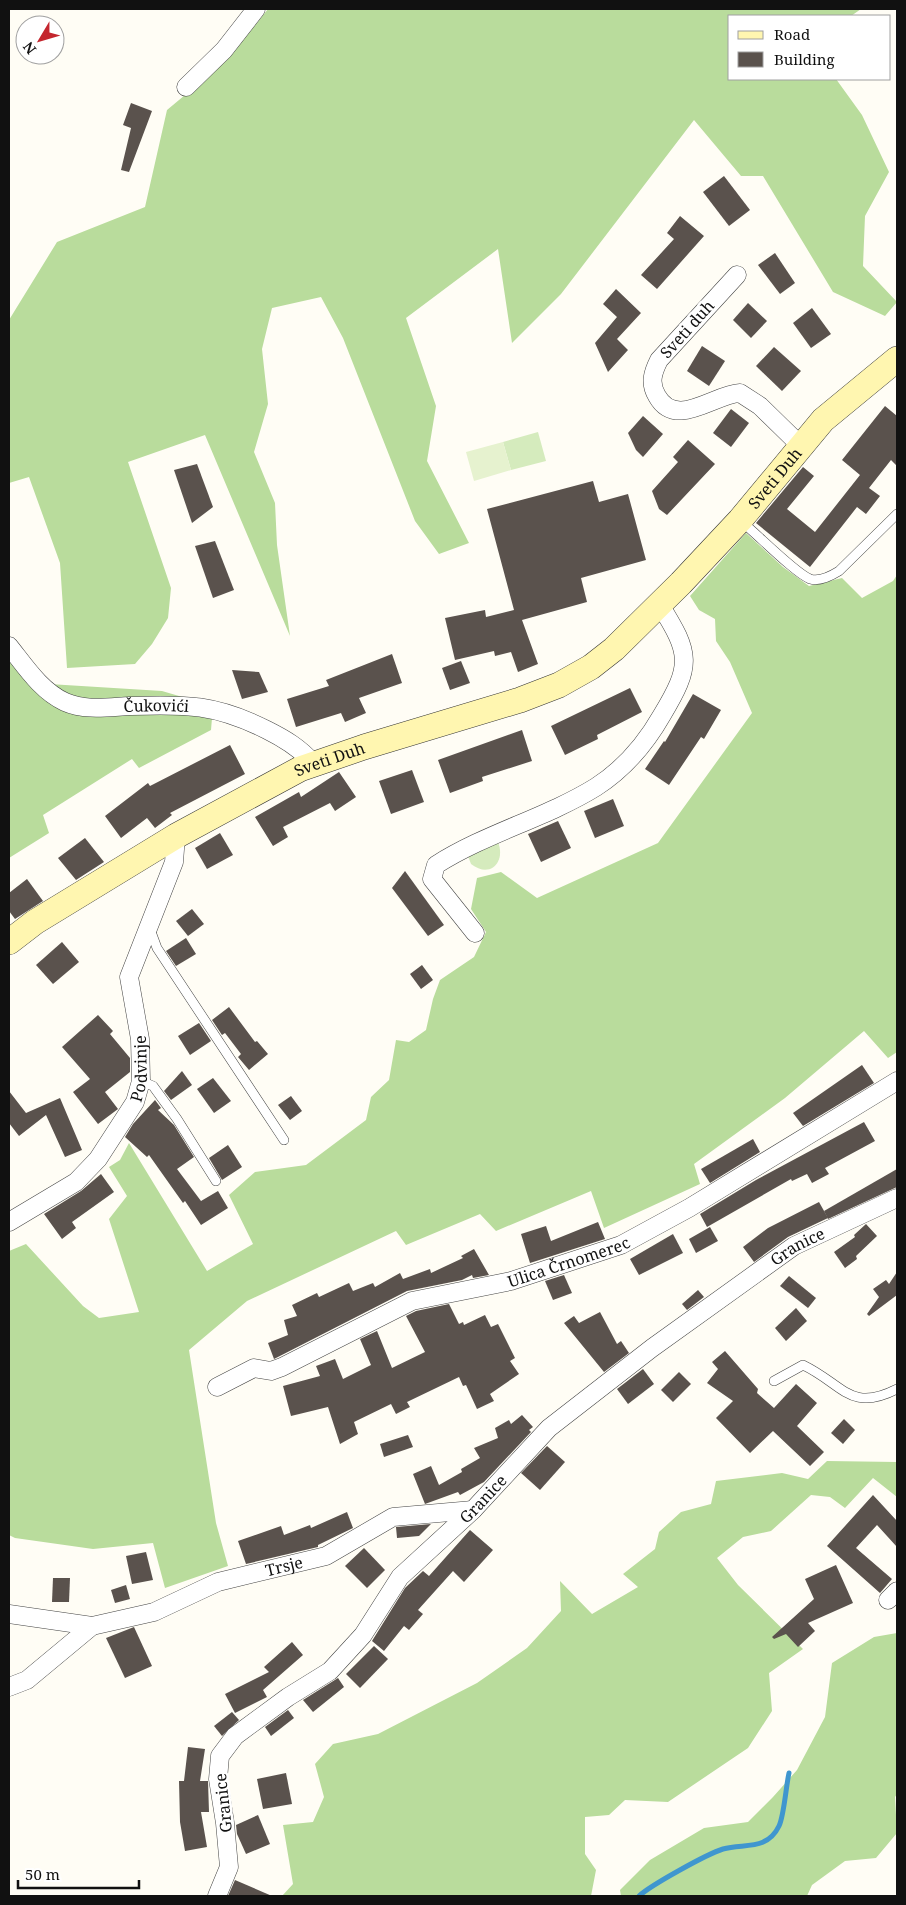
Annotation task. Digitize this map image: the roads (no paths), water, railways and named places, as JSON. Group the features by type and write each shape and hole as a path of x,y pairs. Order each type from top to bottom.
{"main road":[{"name":"Sveti Duh","path":"9,942 35,922 176,836 313,763 520,700 558,685 606,657 660,605 740,520 832,411 897,359"}],"street":[{"path":"186,88 224,50 256,9"},
{"name":"Sveti duh","path":"737,275 659,360 652,376 653,387 662,404 677,411 695,409 725,396 740,393 760,406 801,446"},
{"path":"474,933 432,879 436,865 596,786 633,756 650,736 682,680 683,649 676,630 660,605"},
{"name":"Čukovići","path":"9,646 49,693 69,704 92,707 179,705 218,709 242,717 282,738 303,752 313,763"},
{"name":"Podvinje","path":"9,1222 76,1182 92,1164 135,1102 141,1082 140,1039 129,977 174,862 176,836"},
{"name":"Ulica Črnomerec","path":"217,1387 254,1368 271,1371 282,1368 412,1301 511,1281 620,1245 689,1208 897,1081"},
{"name":"Granice","path":"217,1896 229,1867 218,1779 220,1756 235,1736 288,1697 330,1671 363,1635 400,1577 473,1510 549,1428 652,1348 794,1246 897,1198"},
{"name":"Trsje","path":"9,1614 92,1626 154,1612 218,1582 326,1556 393,1516 473,1510"},
{"name":"Trsje","path":"9,1687 27,1680 92,1626"}],"lane":[{"path":"740,520 804,575 817,580 831,576 839,571 897,514"},
{"path":"149,927 157,948 284,1140"},
{"path":"141,1082 152,1086 216,1181"},
{"path":"774,1381 803,1365 856,1398 879,1398 897,1389"}],"waterway":[{"path":"639,1896 667,1878 715,1852 731,1847 754,1845 768,1839 774,1834 781,1821 789,1773"}]}
